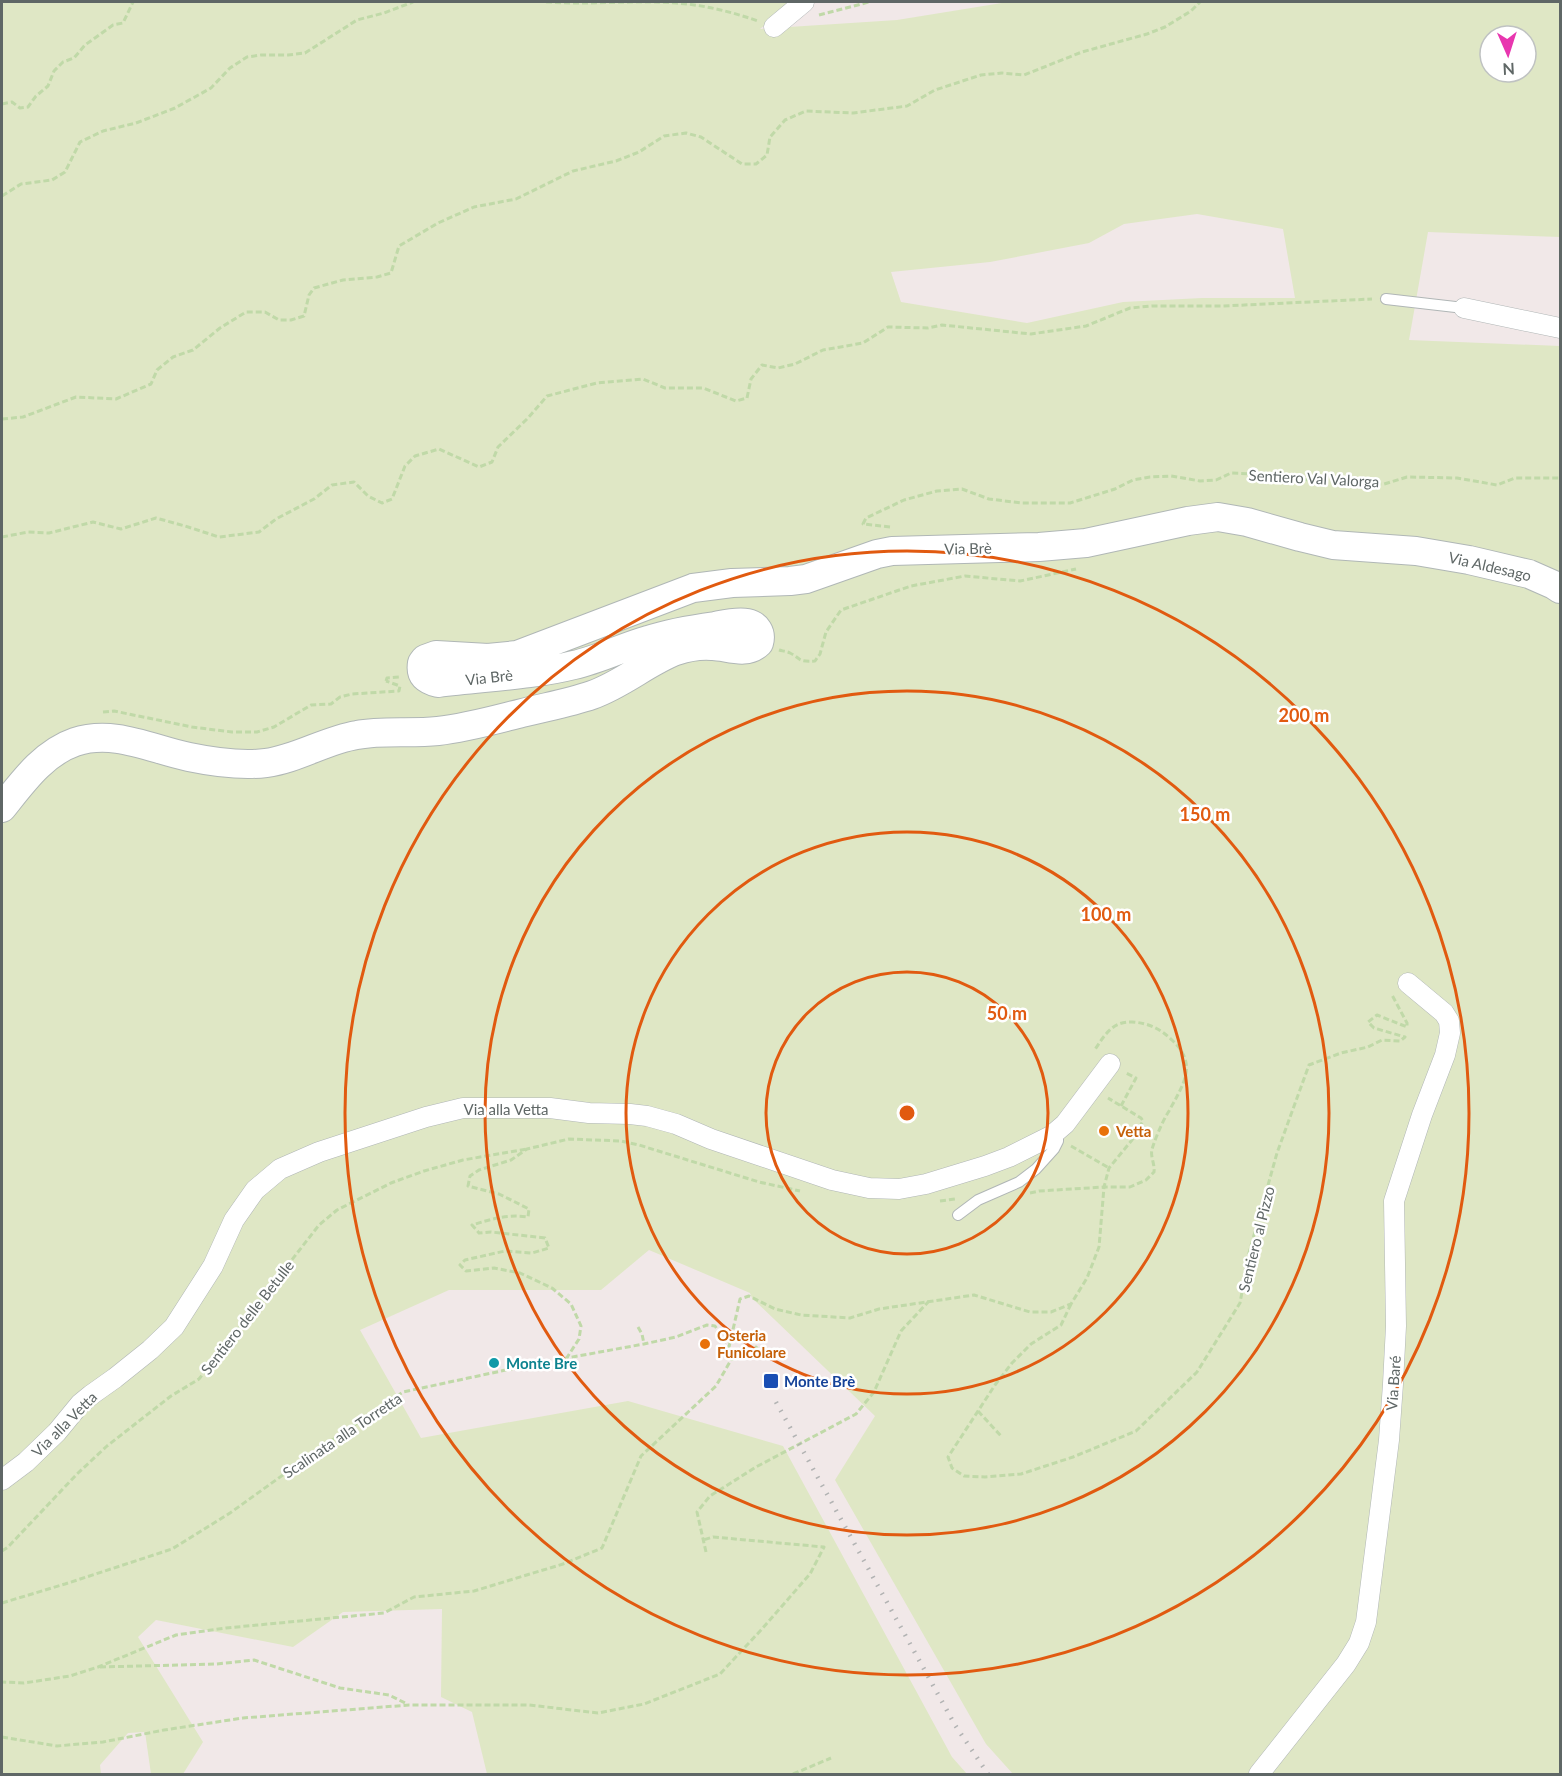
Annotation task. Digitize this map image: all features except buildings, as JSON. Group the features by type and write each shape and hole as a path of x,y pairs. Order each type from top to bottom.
{"street":[{"path":"774,27 810,9"},
{"path":"1464,308 1560,328"},
{"name":"Via Brè","path":"752,648 759,643 758,628 741,622 693,629 648,640 588,662 548,670 438,682 426,678 421,669 425,659 436,655 488,658 517,655 693,588 732,583 806,579 892,551 1039,547 1086,543 1188,520 1218,517 1247,522 1333,545 1416,551"},
{"name":"Via Aldesago","path":"1416,551 1514,570 1541,579 1560,589"},
{"path":"2,808 23,781 50,755 75,742 89,739 129,740 203,760 266,763 358,734 414,733 455,729 571,701 609,688 669,654 690,647 713,646 743,650 752,648"},
{"name":"Via Baré","path":"1259,1774 1347,1665 1366,1622 1394,1384 1396,1326 1394,1201 1422,1115 1445,1055 1450,1034 1449,1021 1444,1012 1405,990"},
{"name":"Via alla Vetta","path":"2,1480 50,1440 91,1395 150,1350 174,1327 213,1266 234,1220 255,1190 280,1169 319,1152 426,1117 463,1108 550,1108 647,1116 676,1124 711,1139 824,1177 851,1185 892,1189 926,1184 1064,1138 1065,1124 1110,1064"}],"lane":[{"path":"1386,299 1464,308"},
{"path":"958,1215 978,1200 1018,1182 1036,1169 1058,1141 1064,1138"}],"path":[{"path":"2,104 12,102 20,108 28,107 48,86 54,71 63,62 74,58 85,45 113,26 123,23 133,2"},
{"path":"2,195 21,184 52,180 64,172 80,142 103,131 136,123 175,108 211,88 230,68 247,57 305,53 357,20 384,14 413,2"},
{"path":"546,2 678,2 730,11 774,27"},
{"path":"810,9 869,2"},
{"path":"2,419 23,417 76,397 116,399 151,384 157,370 173,357 193,350 220,328 246,312 265,312 279,320 291,320 304,316 309,295 314,288 343,280 377,277 392,273 399,246 438,223 474,207 516,199 573,171 616,161 639,152 664,136 686,133 700,137 742,164 756,164 767,155 770,136 785,120 806,111 853,113 907,106 935,90 981,75 1002,73 1024,75 1082,52 1165,27 1191,11 1200,2"},
{"path":"2,537 28,532 49,533 93,522 121,529 156,518 219,537 259,532 276,519 314,499 332,485 354,482 368,496 382,503 392,499 405,466 416,456 439,449 479,467 492,462 498,447 547,396 597,383 643,379 665,388 703,388 736,401 747,398 751,378 762,365 778,368 795,364 823,350 863,343 888,327 928,328 942,325 1031,334 1086,326 1130,308 1386,299"},
{"name":"Sentiero Val Valorga","path":"892,527 863,524 866,518 904,500 937,491 962,489 989,499 1047,504 1070,503 1115,489 1134,480 1150,477 1171,476 1200,481 1216,480 1231,473 1315,481 1352,480 1369,484 1384,484 1407,477 1457,478 1497,485 1515,478 1560,478"},
{"path":"752,648 760,661 765,659 772,650 790,653 797,659 814,661 820,654 826,632 841,610 911,586 965,576 1020,581 1083,567"},
{"path":"94,713 114,711 192,727 232,732 256,732 274,727 311,705 330,704 340,697 352,694 399,691 400,686 386,681"},
{"name":"Sentiero al Pizzo","path":"1109,1168 1104,1187 1099,1247 1087,1278 1061,1325 1031,1344 1012,1363 948,1457 951,1468 964,1476 1021,1474 1073,1457 1136,1431 1197,1372 1240,1303 1250,1253 1277,1153 1309,1065 1341,1053 1368,1047 1382,1040 1400,1041 1405,1037 1374,1028 1368,1022 1377,1015 1407,1027 1390,993 1405,990"},
{"path":"1121,1106 1134,1082"},
{"path":"1064,1138 1109,1168 1132,1140 1143,1121 1141,1118"},
{"path":"566,1359 579,1339 581,1326 571,1304 552,1288 520,1273 494,1268 466,1271 460,1265 465,1260 505,1251 532,1253 549,1248 545,1238 491,1232 480,1233 472,1225 513,1215 528,1217 529,1209 499,1194 468,1186 470,1176 479,1170 511,1160 527,1149 569,1139 621,1141 759,1182 805,1192"},
{"name":"Sentiero delle Betulle","path":"2,1551 107,1446 171,1396 199,1379 319,1226 337,1210 424,1171 463,1160 527,1149"},
{"path":"1026,1194 1039,1191 1104,1187"},
{"path":"931,1203 992,1194"},
{"path":"732,1360 729,1348 740,1299 749,1296 775,1309 801,1315 850,1318 879,1309 974,1295 1030,1312 1051,1312 1071,1304"},
{"path":"706,1552 697,1512 711,1496 756,1467 856,1414 874,1392 901,1331 930,1300"},
{"name":"Scalinata alla Torretta","path":"2,1603 172,1549 230,1513 318,1449 403,1392 676,1337 707,1325 715,1326 729,1348"},
{"path":"638,1327 644,1344"},
{"path":"2,1682 24,1683 70,1676 176,1635 384,1613 414,1597 474,1591 563,1564 602,1548 641,1456 716,1386 732,1360 756,1347 759,1351"},
{"path":"978,1411 1001,1436"},
{"path":"2,1737 57,1746 103,1742 243,1718 409,1705 529,1705 598,1713 644,1704 720,1674 810,1574 824,1547 713,1538 703,1540"},
{"path":"98,1667 217,1664 254,1660 340,1688 389,1695 409,1705"},
{"path":"793,1774 831,1758"}],"green space":[{"path":"2,2 794,2 760,29 897,20 1008,2 1560,2 1560,237 1428,232 1409,340 1560,346 1560,1774 1013,1774 986,1744 835,1480 875,1416 752,1298 750,1293 649,1250 601,1290 449,1290 360,1330 421,1438 628,1401 783,1446 952,1757 967,1774 487,1774 472,1712 441,1697 442,1609 343,1612 293,1647 156,1620 138,1637 203,1742 183,1774 151,1774 145,1732 128,1733 100,1765 101,1774 2,1774","holes":["1197,214 1283,229 1295,298 1202,298 1123,302 1027,323 901,302 891,272 990,262 1089,243 1124,224"]}],"railway":[{"path":"776,1402 955,1725 988,1774"}],"place":[{"name":"Vetta","path":"1104,1131"},
{"name":"Osteria Funicolare","path":"705,1344"},
{"name":"Monte Bre","path":"494,1363"},
{"name":"Monte Brè","path":"771,1381"}]}
